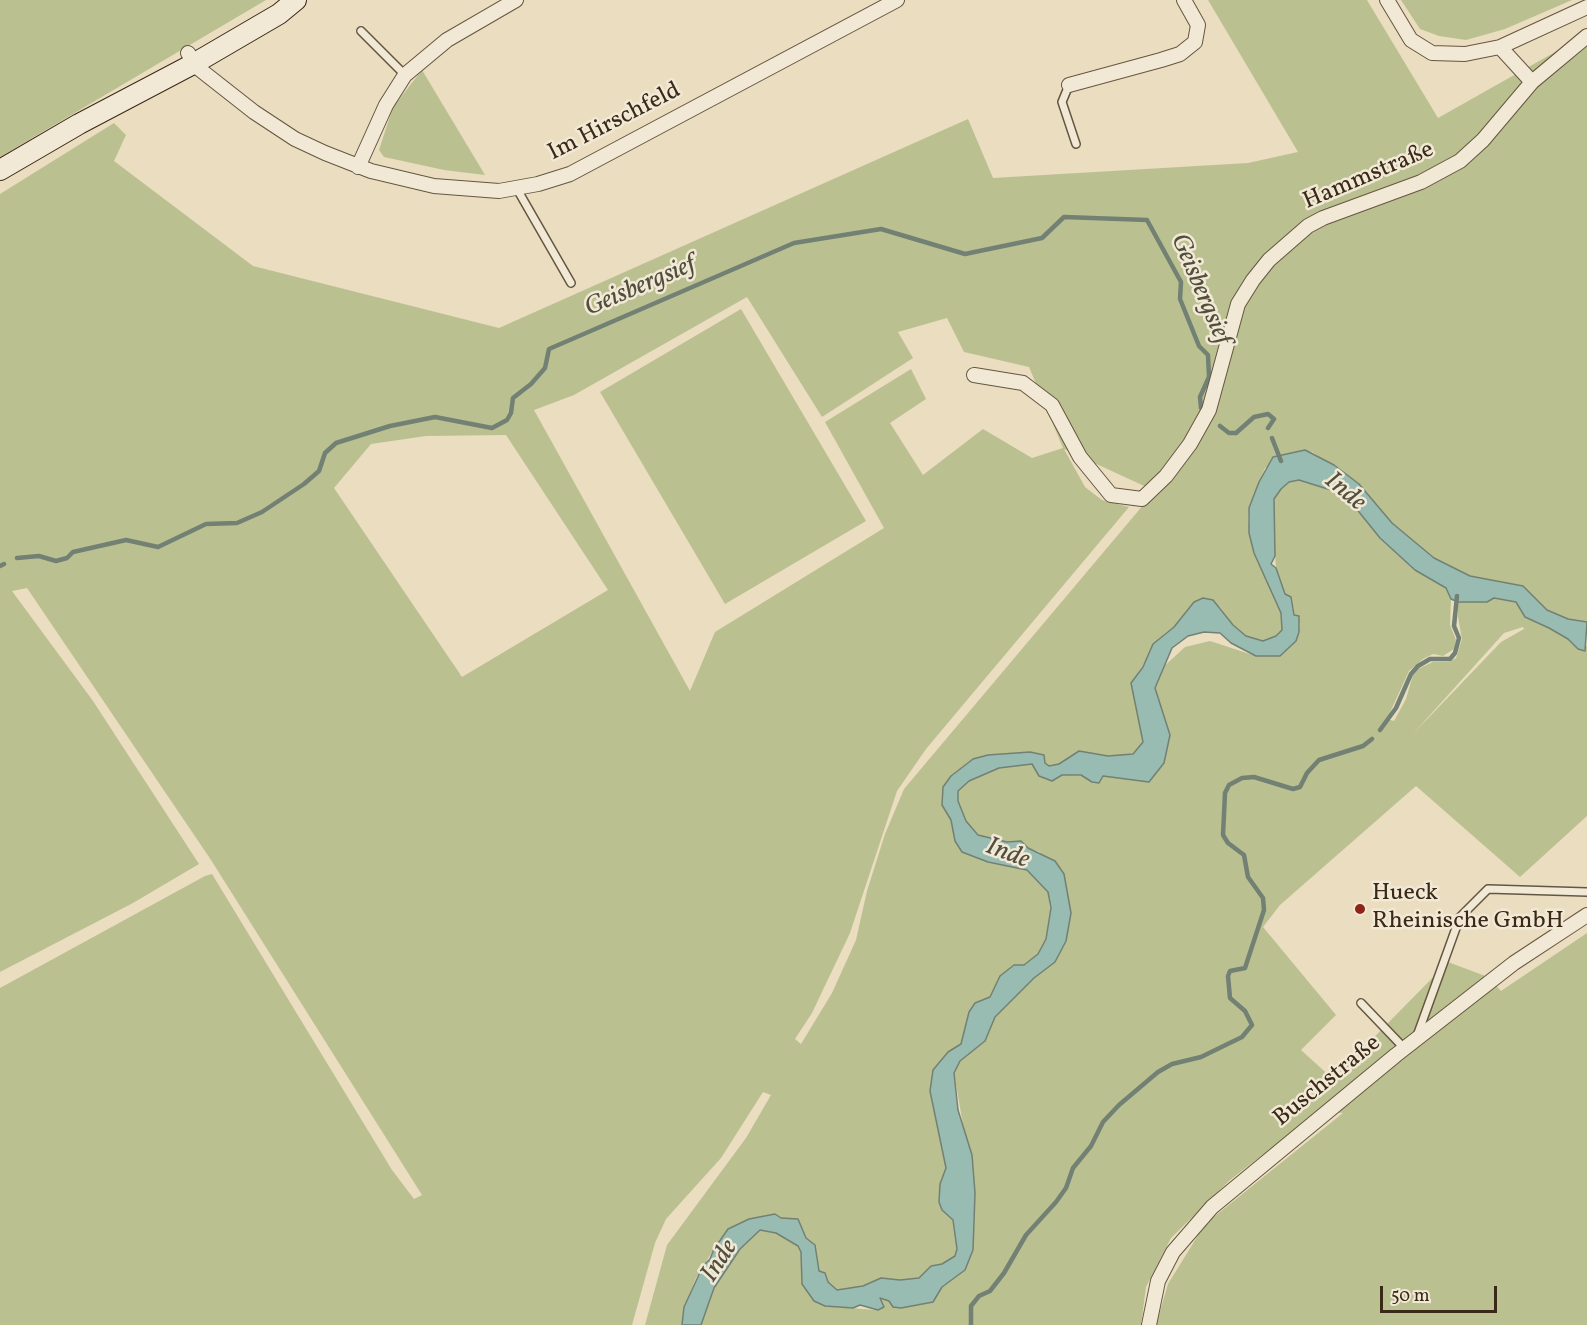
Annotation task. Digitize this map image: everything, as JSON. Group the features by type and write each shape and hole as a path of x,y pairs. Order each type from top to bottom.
{"main road":[{"path":"192,58 279,0"},
{"path":"0,170 79,124 108,98 279,14 296,0"}],"street":[{"path":"358,167 386,105 405,75 447,40 516,0"},
{"name":"Im Hirschfeld","path":"192,58 231,96 291,136 358,167 434,186 483,191 517,189 570,174 897,0"},
{"path":"1068,85 1180,54 1196,42 1198,25 1184,0"},
{"path":"1387,0 1411,40 1432,53 1465,54 1500,46 1587,7"},
{"name":"Hammstraße","path":"974,375 1023,383 1052,405 1080,457 1111,495 1142,499 1166,476 1190,444 1209,410 1238,304 1252,280 1269,260 1308,226 1323,218 1421,182 1460,161 1483,140 1532,82 1587,36"},
{"path":"1500,46 1532,82"},
{"name":"Buschstraße","path":"1149,1325 1158,1281 1173,1252 1191,1228 1212,1207 1405,1048 1514,963 1587,915"}],"lane":[{"path":"361,31 405,75"},
{"path":"1068,85 1062,102 1076,144"},
{"path":"517,189 571,283"},
{"path":"1361,1003 1405,1048 1460,917 1488,889 1587,892"}],"green space":[{"path":"0,0 266,0 0,157"},
{"path":"1208,0 1367,0 1438,118 1587,34 1587,622 1568,619 1547,610 1523,586 1470,576 1434,558 1392,523 1359,484 1312,452 1298,452 1265,468 1249,507 1248,519 1254,553 1281,613 1282,630 1276,636 1263,641 1246,636 1233,625 1219,606 1188,609 1174,627 1164,634 1131,683 1143,743 1132,754 1108,756 1079,751 1059,764 1049,766 1045,764 1044,755 1030,752 988,755 973,759 951,776 942,805 951,820 955,841 962,852 988,862 1027,870 1034,874 1048,892 1051,917 1046,939 1038,954 1024,965 1014,965 1000,976 990,997 975,1003 969,1012 961,1044 948,1052 932,1101 946,1168 940,1184 942,1210 953,1220 957,1249 955,1256 942,1264 931,1266 919,1278 900,1280 881,1278 863,1286 837,1290 828,1282 827,1277 819,1272 815,1245 806,1238 801,1226 793,1218 781,1218 775,1214 763,1216 737,1224 720,1239 696,1278 684,1307 682,1325 645,1325 667,1245 746,1138 771,1095 763,1092 721,1158 666,1219 655,1243 632,1325 0,1325 0,988 205,876 212,874 392,1170 414,1199 422,1195 211,860 27,588 12,591 93,701 199,864 133,903 0,972 0,194 114,123 126,135 114,161 253,266 499,328 968,119 993,178 1248,163 1298,152","holes":["747,297 822,417 913,358 898,332 947,318 964,352 1029,367 1063,448 1032,458 983,429 923,475 890,423 926,399 911,369 825,422 884,528 715,632 690,691 534,410 574,395","506,435 608,590 462,677 334,488 371,444 426,436","1064,449 1155,491 904,789 885,834 867,891 856,940 832,993 801,1044 795,1039 812,1013 850,933 897,791 926,749 1129,507 1102,500 1085,487"]},
{"path":"1401,0 1572,0 1505,29 1466,40 1439,36 1420,29"},
{"path":"422,70 485,175 444,170 384,157 379,150 393,107"},
{"path":"741,309 866,521 725,604 600,392"},
{"path":"1299,480 1334,491 1355,507 1380,538 1415,570 1446,588 1451,599 1450,625 1456,640 1454,649 1443,656 1433,654 1409,671 1387,719 1394,721 1406,699 1413,675 1418,669 1433,662 1449,662 1456,658 1462,639 1458,617 1458,602 1461,600 1477,602 1494,598 1516,602 1527,616 1568,639 1578,649 1587,646 1587,816 1520,877 1416,786 1280,905 1263,927 1336,1015 1301,1050 1333,1079 1448,962 1488,977 1501,991 1587,933 1587,1325 1156,1325 1168,1284 1205,1224 1343,1113 1319,1111 1230,1180 1171,1238 1146,1287 1141,1325 701,1325 714,1288 740,1249 760,1230 776,1233 798,1246 801,1252 801,1274 835,1307 878,1310 882,1303 880,1298 889,1301 893,1307 901,1308 933,1302 942,1287 965,1270 973,1250 975,1193 954,1073 960,1061 985,1041 995,1017 1034,978 1055,962 1066,941 1040,852 1028,848 1021,841 1007,842 979,835 966,821 958,801 958,791 969,781 999,768 1032,764 1045,779 1052,781 1062,775 1112,777 1166,724 1155,688 1160,670 1185,647 1210,641 1256,656 1279,656 1296,641 1300,624 1285,594 1276,568 1274,541 1274,499 1289,482","holes":["1523,627 1524,629 1501,642 1412,735 1504,633"]}],"water":[{"name":"Inde","path":"1305,450 1334,465 1359,484 1392,523 1434,558 1470,576 1523,586 1547,610 1568,619 1587,622 1585,651 1578,649 1568,639 1549,628 1525,617 1516,602 1494,598 1487,602 1458,602 1451,599 1446,588 1415,570 1380,538 1355,507 1334,491 1299,480 1289,482 1274,499 1275,556 1271,564 1276,568 1285,594 1291,597 1294,615 1299,616 1299,632 1296,641 1280,656 1256,656 1231,643 1220,633 1204,632 1188,636 1172,648 1155,688 1170,735 1164,763 1149,782 1103,776 1099,783 1092,782 1081,775 1062,775 1052,781 1039,776 1032,764 999,768 969,781 958,791 958,801 966,821 978,835 1007,842 1021,841 1028,848 1055,861 1064,874 1071,913 1066,941 1055,962 1034,978 995,1017 985,1041 960,1061 954,1073 958,1110 972,1155 975,1193 973,1250 965,1270 942,1287 933,1302 901,1308 893,1307 889,1301 880,1298 884,1307 878,1310 860,1305 853,1308 825,1306 814,1301 802,1284 801,1252 798,1246 776,1233 760,1230 740,1249 714,1288 701,1325 682,1325 684,1307 703,1266 710,1259 728,1229 749,1219 775,1214 781,1218 798,1219 806,1238 815,1245 819,1271 825,1273 828,1282 837,1290 863,1286 881,1278 900,1280 919,1278 931,1266 942,1264 955,1256 957,1249 953,1220 942,1210 939,1202 940,1184 946,1168 930,1091 933,1070 948,1052 961,1044 969,1012 975,1003 990,997 1000,976 1014,965 1024,965 1038,954 1046,939 1051,908 1048,892 1027,870 988,862 962,852 955,841 951,820 942,805 943,787 951,776 973,759 988,755 1030,752 1044,755 1045,763 1049,766 1059,764 1079,751 1108,756 1133,754 1143,742 1131,683 1143,667 1153,644 1174,627 1194,602 1203,598 1213,600 1233,625 1246,636 1263,641 1276,636 1282,630 1281,613 1254,553 1249,533 1249,508 1259,482 1273,457"}],"waterway":[{"name":"Geisbergsief","path":"17,558 39,556 56,561 67,558 73,552 126,540 158,547 206,524 237,523 262,512 304,484 319,471 325,453 336,443 390,426 435,417 492,428 507,420 511,413 513,398 531,384 545,368 549,349 794,243 881,229 965,254 1042,238 1064,217 1147,220 1181,282 1180,299 1199,346 1208,355 1209,377 1200,397 1201,408"},
{"name":"Geisbergsief","path":"1220,426 1229,433 1236,433 1254,417 1268,414 1274,419 1268,428"},
{"name":"Geisbergsief","path":"1272,438 1281,461"},
{"name":"Geisbergsief","path":"0,566 4,564"},
{"path":"1380,730 1396,708 1411,674 1418,666 1430,659 1450,659 1455,653 1459,638 1454,626 1457,596"},
{"path":"971,1325 971,1306 979,1296 990,1291 1004,1273 1026,1235 1056,1202 1066,1188 1073,1168 1091,1146 1103,1122 1119,1105 1158,1072 1172,1064 1201,1057 1242,1037 1252,1025 1245,1011 1230,998 1228,976 1230,971 1245,968 1264,910 1263,898 1248,877 1244,855 1228,843 1223,835 1225,793 1229,785 1242,778 1254,777 1293,789 1300,787 1307,773 1319,760 1363,746 1372,739"}],"place":[{"name":"Hueck Rheinische GmbH","path":"1360,909"}]}
